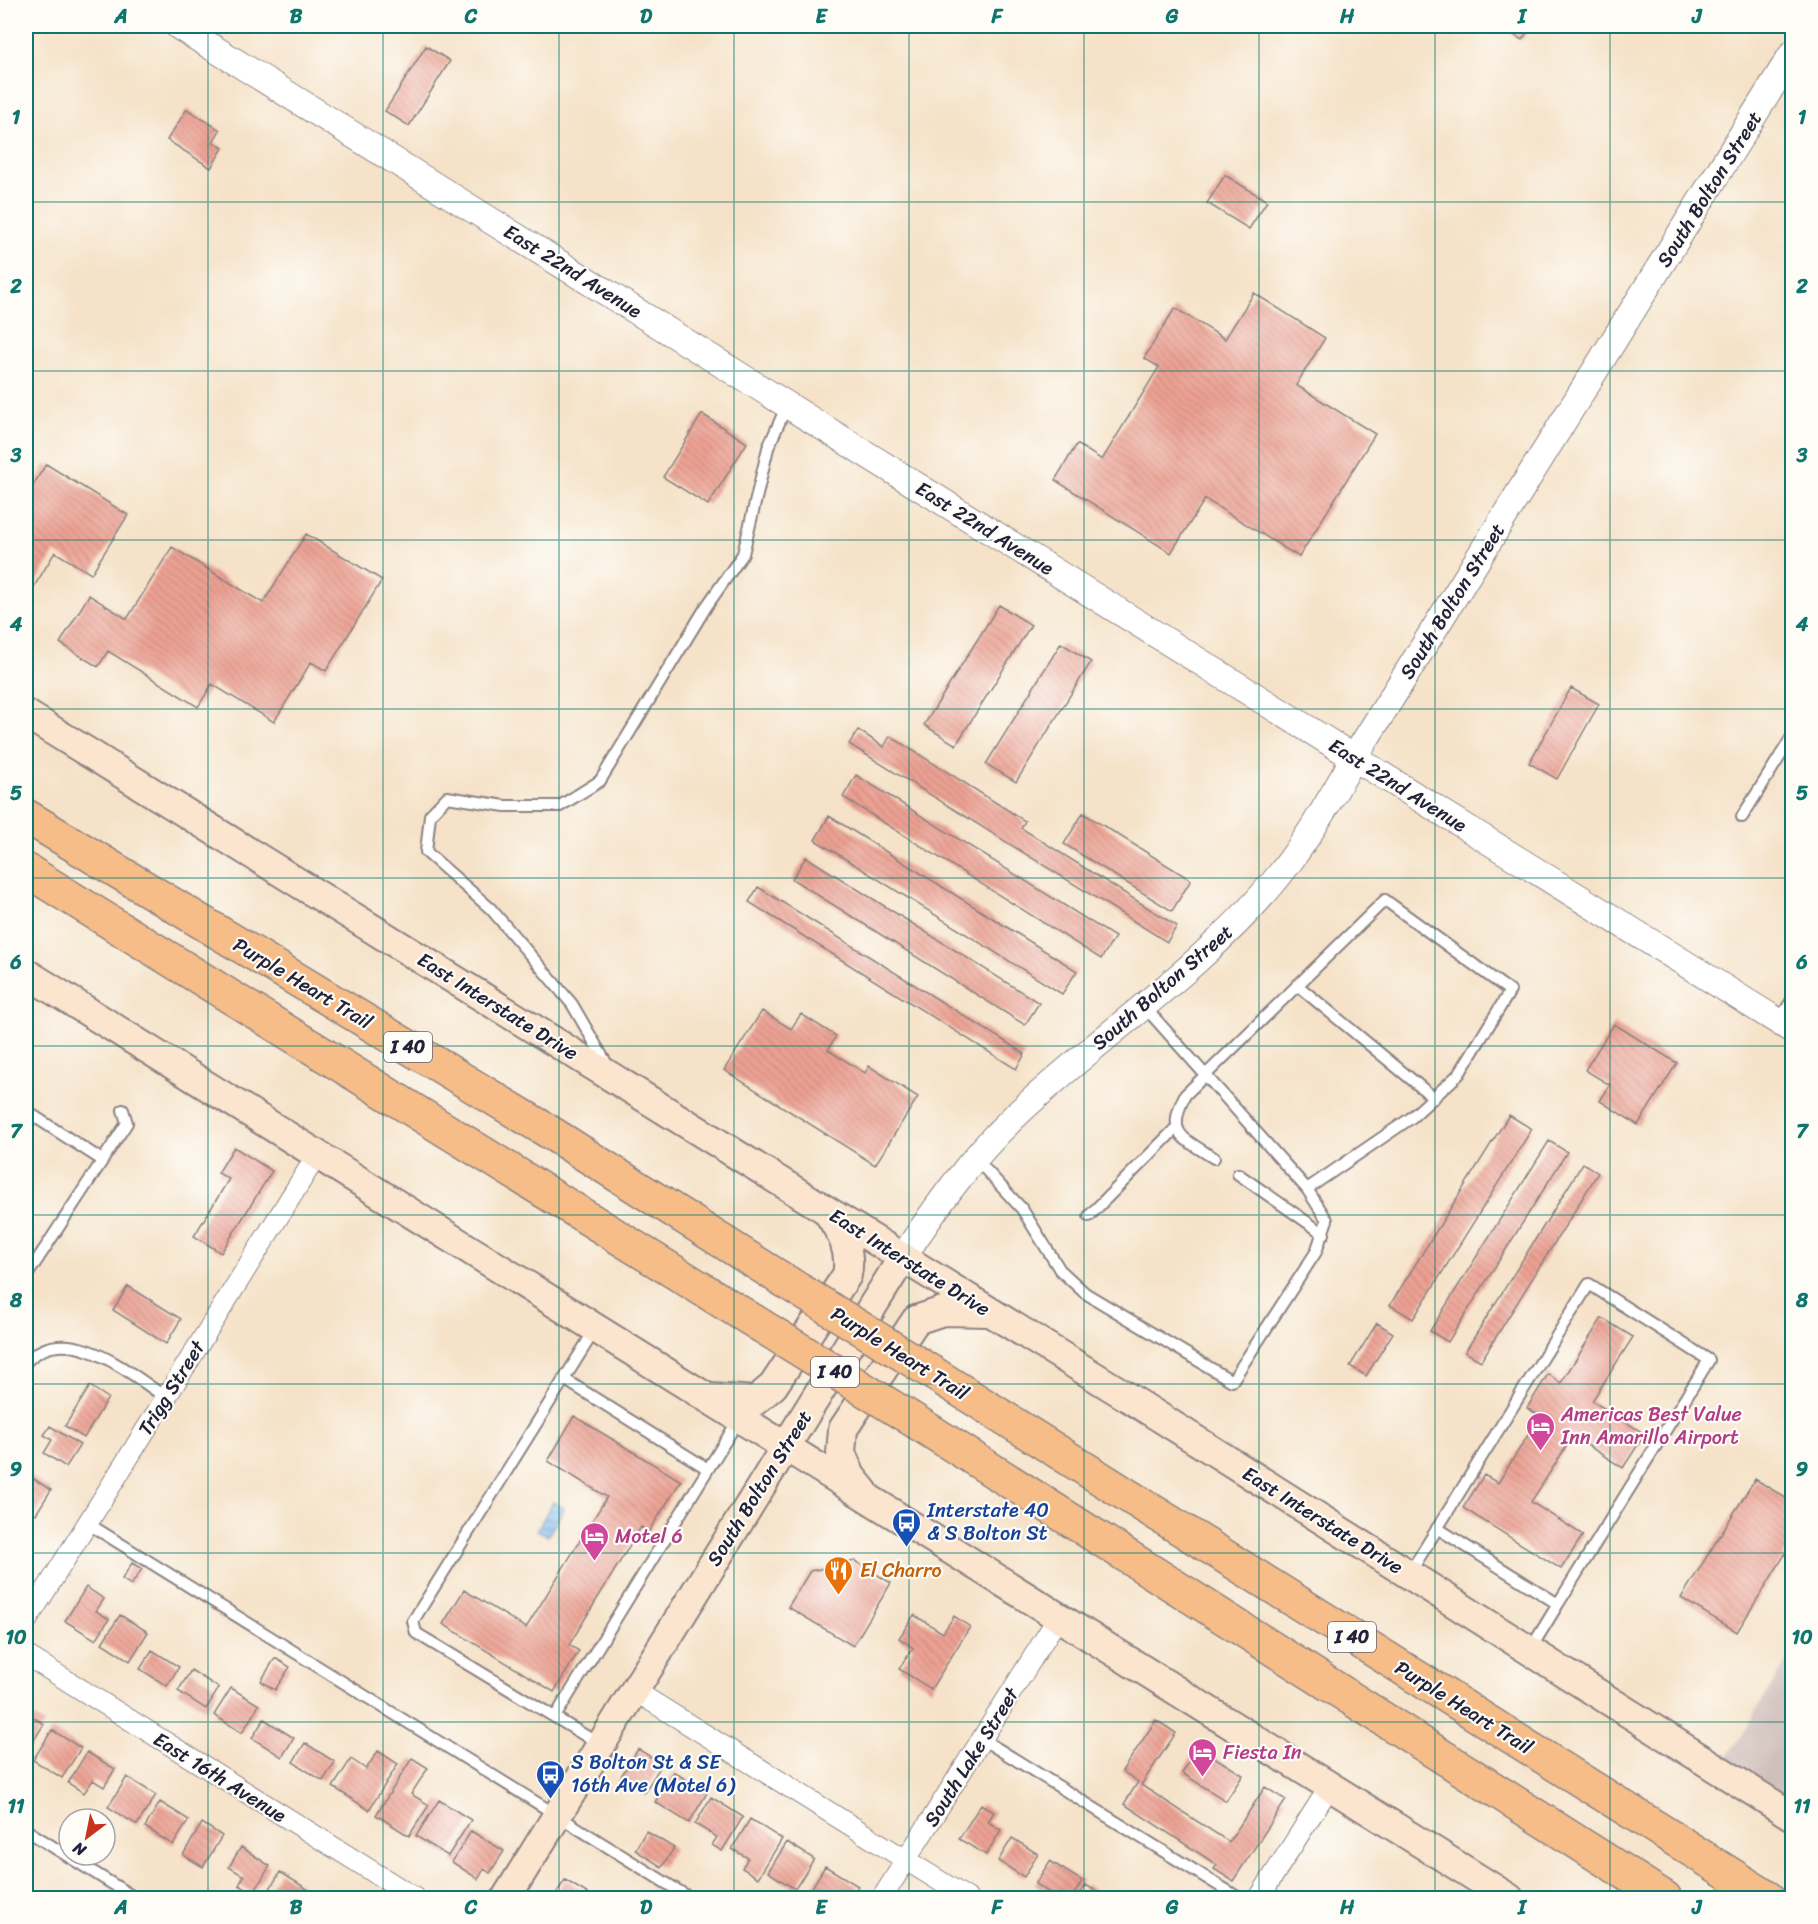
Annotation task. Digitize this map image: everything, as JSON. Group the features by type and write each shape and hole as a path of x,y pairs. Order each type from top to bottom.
{"highway":[{"path":"26,791 117,871"},
{"name":"Purple Heart Trail","path":"26,816 551,1133 1768,1899"},
{"name":"I 40","path":"26,870 910,1418 1665,1899"},
{"path":"26,880 69,897"},
{"path":"1600,1857 1653,1899"}],"main road":[{"name":"East Interstate Drive","path":"26,714 903,1257 1792,1816"},
{"path":"26,973 1509,1899"},
{"path":"709,1398 755,1401 773,1386 847,1275 850,1260 845,1243 827,1210"},
{"name":"South Bolton Street","path":"506,1899 784,1446 903,1257"},
{"path":"868,1497 851,1476 841,1453 843,1429 916,1320 943,1311 990,1312"}],"street":[{"name":"East 22nd Avenue","path":"178,26 1786,1026"},
{"name":"South Bolton Street","path":"903,1257 938,1204 975,1158 1012,1118 1229,930 1273,883 1312,831 1354,758 1792,54"},
{"name":"Trigg Street","path":"26,1622 317,1155"},
{"name":"South Lake Street","path":"882,1899 1059,1616"},
{"name":"East 16th Avenue","path":"26,1655 415,1899"},
{"path":"635,1691 967,1899"},
{"path":"1259,1899 1330,1786"}],"lane":[{"path":"616,1079 572,1004 491,909 426,852 430,815 447,797 505,806 560,806 600,781 706,608 743,554 768,448 787,405"},
{"path":"1742,817 1792,737"},
{"path":"1214,1158 1186,1140 1176,1128 1175,1115 1185,1095 1384,900 1510,991 1459,1074 1411,1118 1307,1189"},
{"path":"1297,985 1434,1098"},
{"path":"1786,1026 1792,1000"},
{"path":"975,1158 1023,1209 1041,1243 1060,1270 1085,1293 1233,1381 1316,1252 1327,1220 1307,1189 1143,1005"},
{"path":"26,1277 127,1123 123,1110"},
{"path":"26,1111 102,1160"},
{"path":"1089,1216 1176,1128"},
{"path":"1238,1174 1324,1234"},
{"path":"1409,1574 1589,1284 1709,1360 1530,1650"},
{"path":"596,1328 413,1621 416,1633 601,1745"},
{"path":"26,1362 51,1345 74,1345 121,1367 165,1397"},
{"path":"564,1378 708,1468"},
{"path":"555,1717 740,1418"},
{"path":"87,1523 690,1899"},
{"path":"1437,1528 1558,1604"},
{"path":"982,1739 1239,1899"},
{"path":"26,1830 135,1899"}],"shaded area":[{"path":"1792,1653 1792,1807 1724,1763"}],"water":[{"path":"553,1502 564,1508 548,1536 537,1530"}],"building":[{"path":"1499,26 1531,26 1522,40"},
{"path":"426,46 450,61 409,126 385,111"},
{"path":"187,109 220,130 213,142 223,148 211,168 167,140"},
{"path":"1225,175 1267,201 1249,229 1207,203"},
{"path":"1254,293 1325,338 1296,385 1375,434 1299,557 1205,499 1171,553 1055,480 1077,444 1102,460 1159,367 1144,358 1175,308 1225,339"},
{"path":"702,414 747,443 708,505 663,477"},
{"path":"46,464 128,515 91,574 55,552 26,600 26,497"},
{"path":"306,534 382,580 326,671 311,662 274,722 212,684 198,707 108,651 98,667 60,643 89,595 127,619 172,547 263,603"},
{"path":"999,605 1031,625 956,745 924,725"},
{"path":"1061,643 1091,662 1016,782 986,764"},
{"path":"1571,688 1599,704 1557,779 1529,763"},
{"path":"858,730 884,747 890,736 1025,821 1021,828 1177,926 1167,942 849,744"},
{"path":"856,775 1115,937 1101,959 843,797"},
{"path":"1083,813 1191,880 1172,911 1064,844"},
{"path":"829,816 1077,971 1062,994 815,840"},
{"path":"806,857 1039,1003 1025,1025 792,879"},
{"path":"758,887 1025,1054 1016,1069 749,902"},
{"path":"762,1011 791,1029 801,1014 836,1036 828,1050 865,1073 869,1066 918,1097 875,1165 724,1070"},
{"path":"1614,1024 1677,1063 1638,1125 1600,1101 1610,1085 1585,1070"},
{"path":"1509,1115 1532,1129 1413,1319 1390,1305"},
{"path":"1549,1141 1567,1152 1448,1342 1430,1331"},
{"path":"234,1147 272,1171 221,1253 194,1236 229,1179 218,1173"},
{"path":"1583,1163 1598,1173 1481,1361 1465,1352"},
{"path":"128,1286 181,1319 166,1344 113,1310"},
{"name":"Americas Best Value Inn Amarillo Airport","path":"1602,1318 1633,1337 1592,1401 1645,1434 1623,1468 1573,1436 1531,1502 1583,1535 1561,1569 1463,1508 1484,1475 1498,1483 1540,1416 1527,1408 1548,1374 1561,1383"},
{"path":"1377,1323 1393,1333 1366,1376 1350,1366"},
{"path":"90,1386 108,1398 84,1438 65,1426"},
{"name":"Motel 6","path":"574,1416 681,1481 649,1531 641,1527 569,1645 579,1651 554,1692 443,1624 464,1590 526,1628 607,1497 548,1461"},
{"path":"50,1426 80,1445 66,1467 44,1453 52,1440 44,1435"},
{"path":"26,1474 51,1490 36,1514 26,1507"},
{"path":"1755,1479 1792,1502 1792,1543 1737,1632 1681,1598"},
{"name":"El Charro","path":"855,1561 891,1583 853,1646 788,1607 810,1571 825,1568 826,1572 844,1569 843,1563"},
{"path":"132,1563 142,1569 131,1585 122,1579"},
{"path":"86,1587 104,1599 96,1611 109,1619 96,1640 65,1621"},
{"path":"120,1615 148,1632 130,1661 102,1643"},
{"path":"914,1615 943,1633 954,1616 970,1627 931,1689 899,1669 913,1648 899,1638"},
{"path":"152,1650 179,1667 167,1686 140,1669"},
{"path":"275,1658 290,1667 275,1690 261,1681"},
{"path":"191,1670 219,1688 206,1709 178,1691"},
{"path":"231,1688 259,1705 242,1733 214,1715"},
{"path":"26,1713 44,1724 26,1753"},
{"path":"264,1719 294,1738 282,1757 252,1738"},
{"path":"1156,1720 1176,1733 1141,1785 1229,1842 1265,1787 1286,1800 1233,1881 1214,1869 1217,1865 1124,1804 1138,1782 1122,1771"},
{"path":"52,1730 81,1748 62,1778 33,1760"},
{"path":"305,1743 335,1762 323,1781 293,1762"},
{"path":"1198,1747 1243,1775 1226,1801 1182,1773"},
{"path":"638,1749 662,1764 644,1793 620,1778"},
{"path":"378,1751 398,1764 369,1810 333,1787 351,1759 366,1769"},
{"path":"87,1752 115,1769 104,1787 93,1780 84,1793 68,1783"},
{"path":"412,1758 428,1768 411,1794 429,1805 409,1836 376,1815"},
{"path":"674,1772 707,1793 689,1823 655,1802"},
{"path":"127,1777 156,1795 137,1825 117,1813 117,1807 108,1807"},
{"path":"711,1797 743,1817 722,1851 712,1845 717,1837 695,1824"},
{"path":"439,1800 471,1820 448,1856 416,1836"},
{"path":"160,1802 189,1820 173,1845 145,1827"},
{"path":"981,1804 994,1812 988,1822 1001,1830 986,1855 959,1839"},
{"path":"750,1819 782,1839 758,1878 742,1868 748,1858 732,1849"},
{"path":"202,1823 222,1836 203,1867 183,1855"},
{"path":"471,1831 504,1851 490,1873 484,1869 478,1879 452,1862"},
{"path":"646,1831 674,1848 662,1867 635,1850"},
{"path":"1012,1838 1038,1854 1024,1877 998,1861"},
{"path":"787,1842 814,1859 795,1889 768,1872"},
{"path":"241,1847 270,1866 253,1893 239,1885 244,1876 229,1867"},
{"path":"1050,1861 1082,1881 1072,1898 1058,1898 1035,1884"},
{"path":"825,1866 858,1886 850,1898 816,1898 808,1894"},
{"path":"280,1872 312,1892 307,1898 279,1898 268,1892"},
{"path":"565,1880 590,1895 587,1898 553,1898"},
{"path":"1086,1885 1107,1898 1078,1898"}],"place":[{"name":"Americas Best Value Inn Amarillo Airport","path":"1540,1452"},
{"name":"Interstate 40 & S Bolton St","path":"906,1548"},
{"name":"Motel 6","path":"594,1562"},
{"name":"El Charro","path":"839,1596"},
{"name":"Fiesta In","path":"1202,1778"},
{"name":"S Bolton St & SE 16th Ave (Motel 6)","path":"550,1800"}]}
